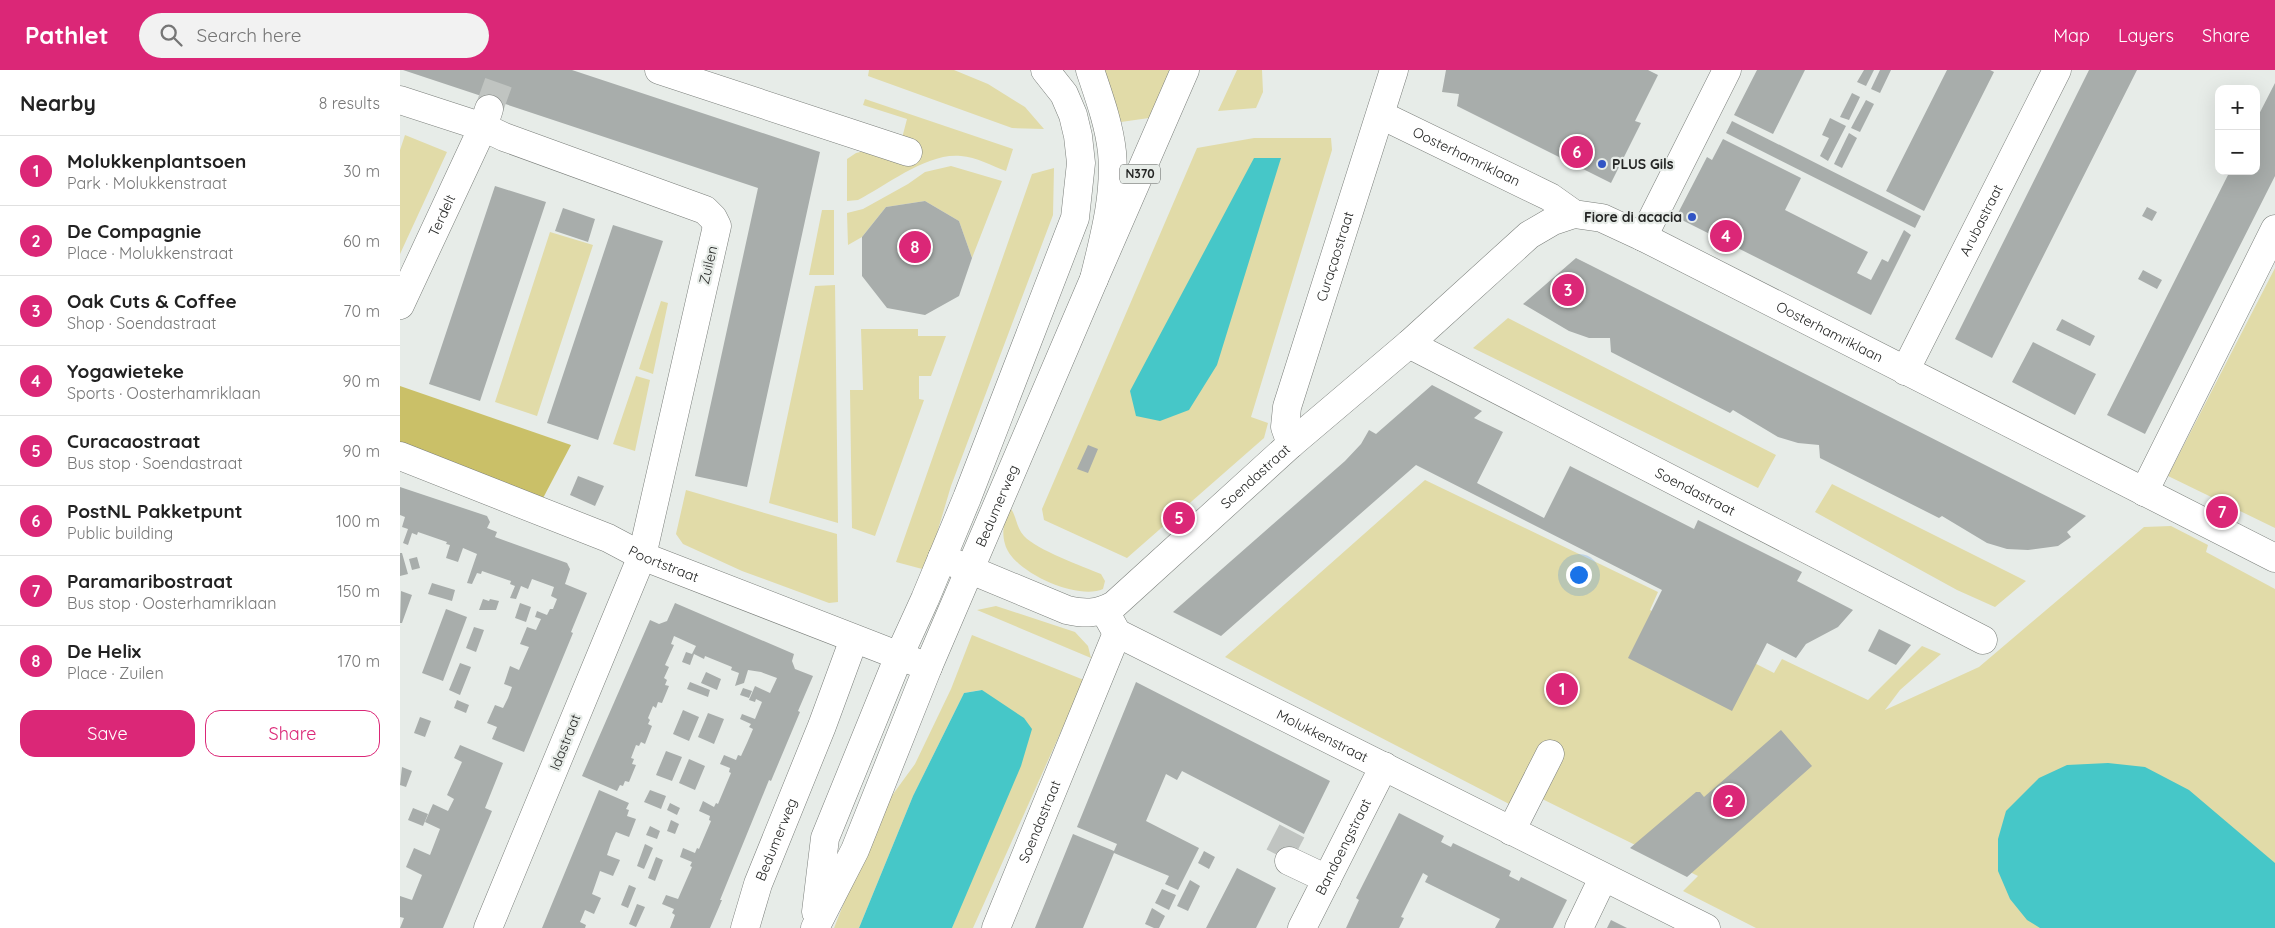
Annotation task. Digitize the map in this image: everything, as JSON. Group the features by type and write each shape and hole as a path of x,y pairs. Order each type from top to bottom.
{"main road":[{"path":"659,70 908,152"},
{"name":"Bedumerweg","path":"815,928 826,838 898,656 942,558 1075,218 1081,163 1078,136 1073,115 1064,94 1045,70"},
{"name":"Bedumerweg","path":"815,928 855,850 928,667 1094,279 1108,225 1112,168 1106,119 1090,70"},
{"name":"N370","path":"1094,279 1185,70"},
{"name":"Curaçaostraat","path":"1291,444 1285,428 1287,407 1394,70"},
{"name":"Arubastraat","path":"1905,371 2057,70"},
{"path":"1643,237 1722,79"},
{"name":"Zuilen","path":"400,100 486,118 504,137 705,210 713,218 717,226 642,556"},
{"name":"Oosterhamriklaan","path":"1381,115 1550,197 1574,214 1602,218 1643,237 2275,558"},
{"name":"Terdelt","path":"400,306 486,118"},
{"name":"Soendastraat","path":"996,928 1102,669 1114,605 1291,444 1409,344 1529,235 1553,221 1574,214"},
{"path":"2144,492 2275,229"},
{"name":"Soendastraat","path":"1409,344 1983,640"},
{"name":"Poortstraat","path":"400,456 608,538 642,556 928,667"},
{"name":"Idastraat","path":"488,928 642,556"},
{"path":"942,558 1067,610 1089,614 1110,622"},
{"name":"Molukkenstraat","path":"1110,622 1384,766 1603,878 1706,928"},
{"name":"Bedumerweg","path":"745,928 758,884 822,726 854,639"},
{"path":"1511,831 1550,754"},
{"name":"Bandoengstraat","path":"1302,928 1384,766"},
{"path":"1294,856 1330,873"},
{"path":"1579,928 1603,878"}],"shaded area":[{"path":"869,70 954,70 988,84 1025,107 1044,129 1012,128 868,76"},
{"path":"1098,70 1170,70 1149,118 1114,123"},
{"path":"1237,70 1262,70 1263,92 1256,108 1218,111"},
{"path":"865,99 1013,149 1006,171 972,158 948,156 922,164 858,200 847,201 847,159 856,153 901,142 907,119 863,105"},
{"path":"405,135 447,152 400,254 400,150"},
{"path":"1254,138 1331,138 1332,150 1251,417 1268,423 1264,438 1127,558 1044,520 1042,509 1197,148"},
{"path":"951,166 1002,181 972,258 959,221 925,201 886,207 862,237 848,245 847,213 863,209 908,184 925,172"},
{"path":"1054,168 1053,215 951,486 926,570 896,562 1032,174"},
{"path":"822,210 834,210 834,275 809,275"},
{"path":"550,232 593,245 537,416 495,402"},
{"path":"2275,268 2275,528 2168,476"},
{"path":"835,285 838,523 769,503 815,286"},
{"path":"661,301 668,303 653,374 639,369"},
{"path":"1508,318 1776,455 1758,488 1473,348"},
{"path":"861,329 918,329 918,336 946,336 931,376 919,376 919,399 924,400 875,536 852,528 850,390 863,390"},
{"path":"636,376 650,380 635,451 613,444"},
{"path":"400,386 571,445 542,500 400,447"},
{"path":"1425,480 1658,592 1650,610 1774,673 1782,659 1868,700 1922,646 1941,654 1900,690 1885,710 1979,667 2144,527 2171,526 2208,545 2206,552 2275,589 2275,928 1756,928 1683,891 1698,876 1522,789 1513,806 1225,657"},
{"path":"1832,484 2026,581 1995,607 1957,590 1815,512"},
{"path":"686,490 837,534 838,602 829,603 742,571 683,544 676,534"},
{"path":"1008,505 1024,536 1049,552 1101,574 1105,581 1103,589 1092,592 1063,587 1047,582 1020,565 1010,554 1003,534"},
{"path":"996,606 1075,632 1088,646 1091,658 977,610"},
{"path":"972,635 1084,680 973,928 952,928 961,905 981,690 964,693 913,796 859,928 834,928 880,812 915,764 951,689"}],"water":[{"path":"1254,158 1281,158 1217,365 1189,410 1160,421 1136,416 1130,391"},
{"path":"982,690 1024,718 1032,729 1021,766 952,928 859,928 913,796 964,693"},
{"path":"2108,763 2145,767 2189,790 2275,863 2275,928 2040,928 2027,920 2010,899 1998,871 1998,839 2006,811 2039,778 2067,765"}],"building":[{"path":"403,70 572,70 820,152 747,487 695,476 758,188"},
{"path":"1446,70 1648,70 1658,75 1635,121 1641,123 1611,183 1457,106 1459,94 1442,92"},
{"path":"1757,70 1805,70 1773,134 1734,115"},
{"path":"1864,70 1874,70 1866,86 1857,82"},
{"path":"1880,70 1891,70 1880,93 1871,89"},
{"path":"1947,70 1990,70 1994,72 1924,211 1886,191"},
{"path":"2089,70 2137,70 1992,358 1955,339"},
{"path":"2275,83 2275,176 2145,434 2107,415 2228,175 2260,175 2260,112"},
{"path":"1852,93 1860,97 1849,120 1840,117"},
{"path":"1866,100 1874,104 1860,132 1851,128"},
{"path":"1830,118 1846,126 1828,161 1820,156 1829,138 1822,135"},
{"path":"1732,121 1921,216 1915,228 1726,133"},
{"path":"1849,133 1857,138 1842,168 1834,164"},
{"path":"1723,139 1801,178 1785,210 1868,252 1857,273 1871,280 1882,259 1888,262 1904,230 1911,235 1871,315 1676,217 1707,157 1712,160"},
{"path":"495,186 546,202 480,401 429,384"},
{"path":"925,201 959,221 972,258 959,296 925,315 887,308 862,276 862,237 886,207"},
{"path":"2147,207 2157,212 2152,221 2142,216"},
{"path":"563,208 595,219 588,242 555,231"},
{"path":"613,225 663,241 598,440 547,423"},
{"path":"1576,258 2086,516 2067,532 2071,537 2058,546 2028,550 2007,549 1987,543 1942,516 1939,518 1820,458 1819,445 1798,443 1778,437 1733,410 1730,413 1611,352 1610,338 1589,338 1569,331 1523,304"},
{"path":"2143,270 2162,280 2157,289 2138,279"},
{"path":"2062,319 2095,336 2090,346 2056,330"},
{"path":"2033,342 2096,374 2075,415 2012,382"},
{"path":"1432,385 1482,411 1474,418 1503,432 1477,483 1544,518 1570,466 1694,529 1698,520 1802,572 1797,581 1853,610 1838,627 1806,644 1796,658 1767,643 1732,711 1628,658 1662,590 1416,465 1221,636 1173,612 1345,461 1361,444 1369,430 1376,434"},
{"path":"1088,445 1098,449 1088,473 1077,469"},
{"path":"578,476 604,486 595,506 570,495"},
{"path":"400,487 487,516 490,522 487,528 497,532 495,537 567,563 570,569 565,584 587,593 571,632 573,633 524,752 492,739 497,727 487,723 495,705 503,708 508,698 512,687 504,684 510,666 519,670 529,647 520,644 527,627 536,630 541,619 535,617 537,611 547,615 550,609 553,609 557,599 551,596 554,587 532,579 528,589 521,586 516,599 510,598 515,586 510,584 511,581 482,571 481,574 477,573 472,584 467,583 477,554 463,548 458,562 446,558 450,545 446,544 447,542 418,532 417,535 412,533 408,545 403,543 408,529 402,527 405,517 400,515"},
{"path":"400,553 402,553 408,574 400,576"},
{"path":"417,557 420,568 412,570 409,559"},
{"path":"432,583 455,590 452,601 428,594"},
{"path":"401,591 412,595 402,623 400,623"},
{"path":"483,599 499,601 496,610 479,610"},
{"path":"520,603 531,607 526,622 515,618"},
{"path":"675,603 794,654 792,661 795,669 813,676 798,711 800,712 771,781 769,780 710,928 670,928 675,915 672,913 674,909 662,904 666,895 678,899 692,867 690,866 692,862 680,857 683,848 695,853 697,848 699,849 711,821 709,820 710,816 699,811 703,801 714,807 716,803 718,804 731,773 729,772 730,768 720,764 724,755 736,760 738,755 741,756 753,729 749,727 751,724 740,719 742,714 755,719 762,702 756,699 755,702 749,700 755,686 770,693 777,678 761,672 748,670 744,683 735,686 739,673 731,670 732,667 705,656 704,659 694,654 690,665 682,662 686,652 692,654 696,646 674,636 671,644 674,645 665,665 669,667 664,678 667,680 665,685 669,686 662,703 658,702 656,708 653,706 648,718 650,720 648,724 652,726 645,744 641,742 639,746 636,745 631,758 634,759 632,764 636,765 629,782 625,781 623,786 620,785 617,791 582,776 650,620 659,624 667,621"},
{"path":"446,609 467,617 443,681 422,673"},
{"path":"474,627 484,630 476,652 466,648"},
{"path":"1879,629 1911,645 1896,665 1868,651"},
{"path":"460,663 471,667 460,695 449,690"},
{"path":"706,672 721,679 717,690 701,683"},
{"path":"690,682 710,690 708,697 687,689"},
{"path":"1136,682 1330,781 1304,834 1182,771 1177,780 1166,774 1146,821 1199,848 1178,890 1165,884 1169,876 1114,853 1083,928 1035,928 1073,834 1114,851 1117,844 1077,827"},
{"path":"743,688 752,691 749,698 740,695"},
{"path":"457,700 469,705 466,713 454,708"},
{"path":"683,710 699,717 689,741 673,734"},
{"path":"708,713 724,719 714,744 698,737"},
{"path":"420,717 431,721 425,737 414,733"},
{"path":"1781,730 1812,766 1687,877 1630,848 1696,792 1700,792 1704,797"},
{"path":"460,745 503,763 485,808 492,811 443,928 400,928 404,918 400,917 400,896 412,900 422,875 406,867 414,848 430,855 440,829 425,822 433,804 448,811 454,799 447,795 462,762 454,758"},
{"path":"666,751 682,757 672,781 656,775"},
{"path":"689,759 705,766 695,790 679,783"},
{"path":"402,767 412,771 406,787 400,785"},
{"path":"599,790 629,803 626,809 629,810 627,816 636,819 629,837 616,832 611,843 607,855 620,860 613,876 600,871 592,894 601,898 594,914 585,910 580,922 586,925 585,928 542,928"},
{"path":"650,790 666,796 661,809 644,802"},
{"path":"670,803 680,808 677,815 667,810"},
{"path":"413,808 428,814 423,826 408,820"},
{"path":"1399,813 1444,836 1441,842 1451,847 1453,843 1511,871 1509,876 1519,881 1521,877 1567,900 1553,928 1495,928 1500,919 1425,882 1428,876 1423,873 1401,917 1404,918 1399,928 1346,928 1359,900 1356,898"},
{"path":"671,820 679,824 675,834 667,831"},
{"path":"650,826 660,831 657,839 646,835"},
{"path":"645,844 653,848 644,869 637,866"},
{"path":"1204,851 1215,857 1209,869 1198,863"},
{"path":"656,857 663,860 655,881 648,878"},
{"path":"1237,868 1276,888 1256,928 1206,928"},
{"path":"1190,880 1200,886 1188,911 1177,906"},
{"path":"629,885 636,888 628,908 621,905"},
{"path":"1162,889 1176,895 1169,910 1155,903"},
{"path":"637,904 645,907 636,927 629,924"},
{"path":"1152,908 1165,916 1159,928 1145,924"},
{"path":"1611,920 1627,928 1607,928"}],"tunnel":[{"path":"489,109 503,70"},
{"path":"1273,837 1300,851"}],"place":[{"name":"PostNL Pakketpunt","path":"1577,152"},
{"name":"PLUS Gils","path":"1602,164"},
{"name":"Fiore di acacia","path":"1692,217"},
{"name":"Yogawieteke","path":"1726,236"},
{"name":"De Helix","path":"915,247"},
{"name":"Oak Cuts & Coffee","path":"1568,290"},
{"name":"Paramaribostraat","path":"2222,512"},
{"name":"Curacaostraat","path":"1179,518"},
{"name":"Molukkenplantsoen","path":"1562,689"},
{"name":"De Compagnie","path":"1729,801"}]}
